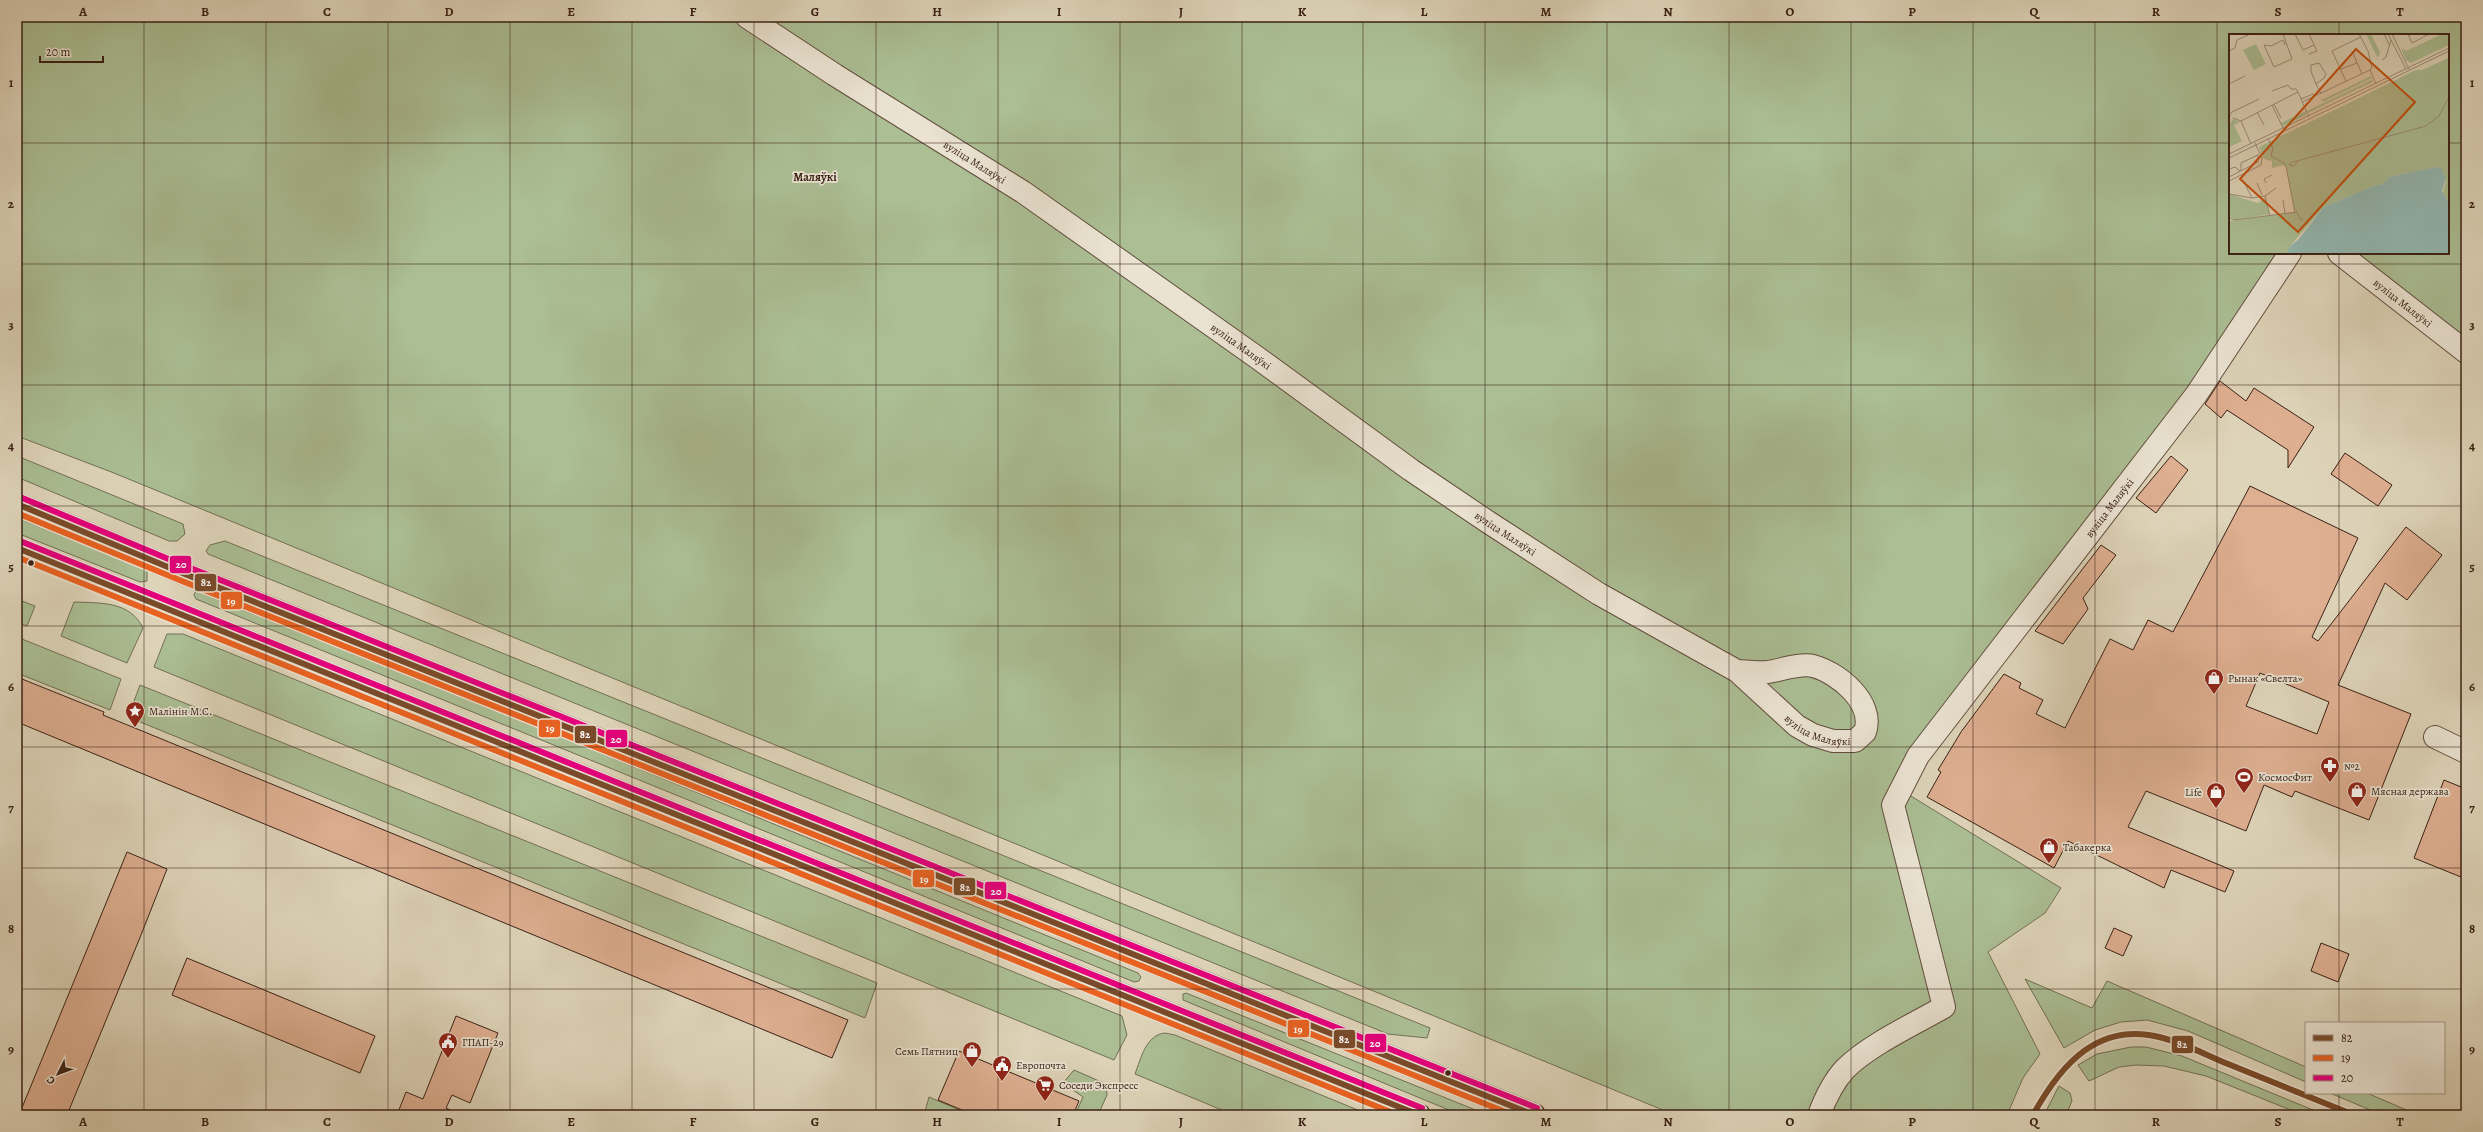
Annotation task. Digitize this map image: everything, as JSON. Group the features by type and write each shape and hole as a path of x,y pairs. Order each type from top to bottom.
{"main road":[{"path":"17,504 174,570 1534,1115"},
{"path":"17,548 1419,1115"}],"street":[{"name":"вуліца Маляўкі","path":"747,17 835,75 1023,192 1255,356 1411,470 1495,526 1599,594 1737,671 1777,710 1813,735 1833,741 1855,741 1865,732 1867,721 1862,705 1851,689 1833,675 1812,666 1766,672 1737,671"},
{"name":"вуліца Маляўкі","path":"1819,1115 1825,1098 1844,1070 1862,1055 1944,1007 1893,805 1918,756 2196,395 2289,254"},
{"name":"вуліца Маляўкі","path":"2340,254 2466,352"},
{"path":"2435,737 2466,752"}],"green space":[{"path":"17,17 2466,17 2466,345 2352,254 2449,254 2449,34 2229,34 2229,254 2295,254 1901,790 2061,888 2045,913 1988,952 2040,1054 2023,1078 2007,1115 1675,1115 114,473 17,436"},
{"path":"17,456 183,524 185,534 177,541 169,541 17,477"},
{"path":"17,518 147,570 147,581 140,582 17,533"},
{"path":"225,541 1430,1028 1427,1038 1388,1034 208,554 206,551 210,545"},
{"path":"196,590 202,590 1138,973 1141,977 1139,981 1134,982 196,599 194,595"},
{"path":"17,599 35,606 27,626 17,622"},
{"path":"74,602 113,605 122,608 137,619 143,628 127,663 61,636"},
{"path":"167,634 183,634 1122,1016 1127,1035 1114,1060 154,667"},
{"path":"17,637 121,679 110,710 17,673"},
{"path":"140,685 877,983 865,1018 128,717"},
{"path":"2025,979 2092,1008 2107,981 2305,1067 2305,1082 2188,1031 2147,1020 2121,1022 2095,1030 2064,1048"},
{"path":"1186,993 1488,1115 1461,1115 1183,1000 1183,994"},
{"path":"1165,1033 1175,1035 1370,1115 1234,1115 1135,1074 1145,1048 1153,1038"},
{"path":"2131,1047 2146,1047 2182,1056 2325,1115 2303,1115 2206,1076 2164,1066 2136,1065 2119,1067 2089,1081 2078,1065 2097,1054"},
{"path":"1074,1070 1106,1084 1107,1095 1098,1115 1075,1115 1083,1097 1063,1083"},
{"path":"2059,1086 2070,1093 2072,1101 2066,1115 2044,1115"},
{"path":"2332,1094 2369,1094 2418,1115 2382,1115"},
{"path":"929,1097 971,1115 924,1115"}],"building":[{"path":"2220,381 2246,401 2254,388 2314,427 2288,468 2288,450 2227,410 2221,418 2205,404"},
{"path":"2345,453 2392,485 2378,506 2331,474"},
{"path":"2171,456 2188,470 2156,513 2136,498"},
{"path":"2250,486 2358,538 2312,637 2318,641 2406,527 2442,555 2407,600 2385,583 2338,685 2411,714 2369,820 2295,791 2292,797 2264,785 2246,831 2146,791 2128,827 2234,871 2225,892 2171,870 2164,888 2068,841 2054,868 1927,797 1941,772 1938,770 1961,732 2004,674 2021,683 2019,688 2043,700 2036,714 2065,728 2110,639 2133,650 2148,620 2173,632","holes":["2260,673 2329,702 2317,734 2246,706"]},
{"path":"2101,545 2116,555 2083,598 2088,609 2063,644 2035,631"},
{"path":"17,677 104,712 103,715 848,1020 832,1058 17,722"},
{"path":"2444,780 2466,789 2466,879 2414,858"},
{"path":"127,852 167,869 139,940 67,1115 19,1115"},
{"path":"2114,928 2132,936 2123,956 2105,948"},
{"path":"2321,943 2349,954 2338,982 2311,971"},
{"path":"187,958 375,1036 360,1073 172,995"},
{"path":"456,1016 498,1033 470,1103 452,1095 446,1108 461,1115 397,1115 406,1092 423,1099"},
{"path":"959,1051 1079,1101 1073,1115 974,1115 938,1100"}],"transit line":[{"name":"20","path":"20,497 178,563 1537,1108"},
{"name":"82","path":"17,504 175,570 1534,1115"},
{"name":"19","path":"17,513 172,577 1513,1115"},
{"name":"20","path":"20,541 1422,1108"},
{"name":"82","path":"17,548 1419,1115"},
{"name":"19","path":"17,557 1398,1115"},
{"name":"82","path":"2033,1115 2056,1079 2070,1063 2084,1051 2101,1041 2120,1035 2140,1034 2180,1043 2354,1115"}],"place":[{"name":"Рынак «Свелта»","path":"2214,695"},
{"name":"Малінін М.С.","path":"135,728"},
{"name":"№2","path":"2330,783"},
{"name":"КосмосФит","path":"2244,794"},
{"name":"Мясная держава","path":"2357,808"},
{"name":"Life","path":"2216,809"},
{"name":"Табакерка","path":"2049,864"},
{"name":"ГПАП-29","path":"448,1059"},
{"name":"Семь Пятниц","path":"972,1068"},
{"name":"Европочта","path":"1002,1082"},
{"name":"Соседи Экспресс","path":"1045,1102"}],"district":[{"name":"Маляўкі","path":"815,177"}]}
